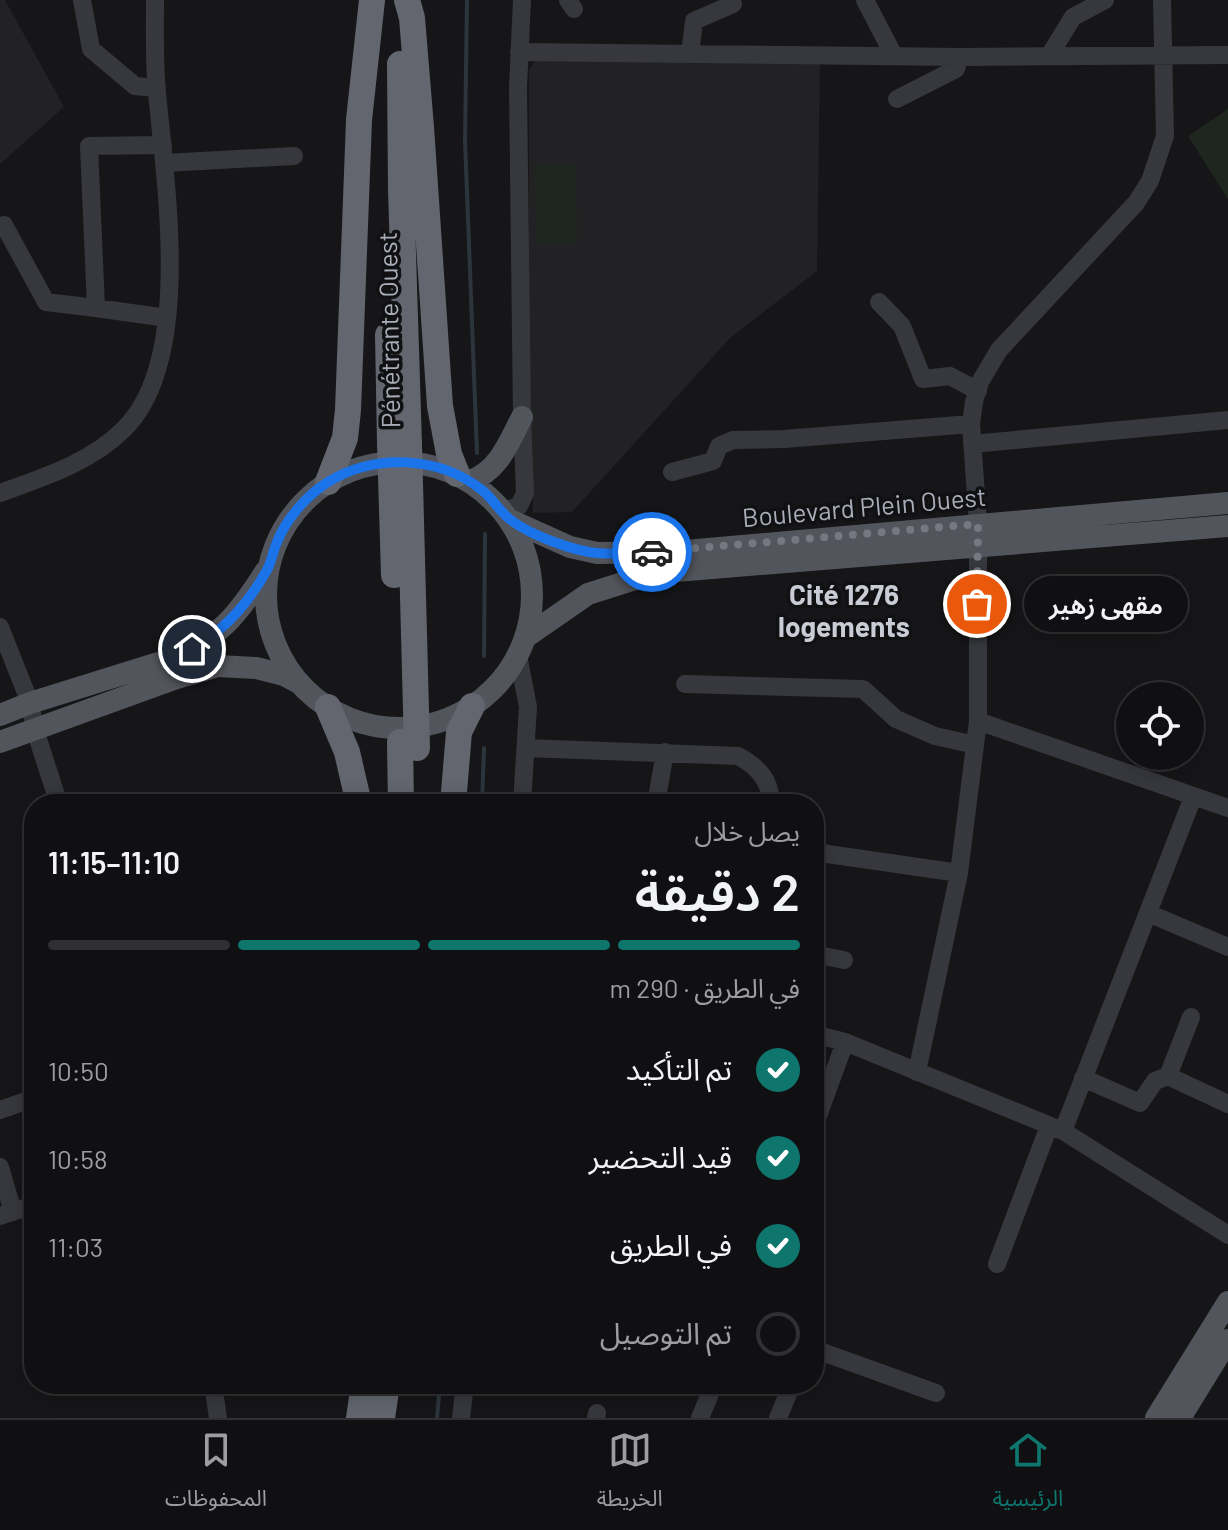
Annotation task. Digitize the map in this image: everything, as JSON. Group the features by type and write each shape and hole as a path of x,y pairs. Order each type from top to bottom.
{"highway":[{"path":"328,482 345,438 348,410 359,120 372,0"},
{"name":"Pénétrante Ouest","path":"380,0 400,444 408,745 416,794"},
{"name":"Pénétrante Ouest","path":"400,0 400,444"},
{"path":"407,0 412,18 421,127 440,406 449,454 464,478"},
{"path":"454,794 459,732 472,706"},
{"path":"328,707 347,752 357,794"},
{"name":"Pénétrante Ouest","path":"402,794 408,745"},
{"path":"359,1418 363,1394"},
{"path":"382,1418 386,1394"}],"main road":[{"path":"464,478 483,475 495,465 522,417"},
{"path":"0,742 218,666 256,668 284,675 328,707 355,720 385,727 415,727 445,720 472,706 494,689 522,646 532,607 532,577 524,547 507,515 464,478 425,464 392,461 359,467 328,482 307,498 276,542 268,568 266,599 271,630 283,659 301,685"},
{"name":"Boulevard Plein Ouest","path":"522,646 588,594 676,571 1228,503"},
{"name":"Boulevard Plein Ouest","path":"507,515 570,547 597,553 1228,526"},
{"path":"0,715 171,659 192,649 230,622 268,568"},
{"path":"1156,1418 1228,1302"},
{"path":"1180,1418 1228,1340"}],"street":[{"path":"82,0 91,49 135,86 156,88"},
{"path":"0,493 62,470 98,451 126,428 145,402 157,374 167,318 169,258 156,88 155,0"},
{"path":"507,515 525,498 519,52 522,0"},
{"path":"865,0 894,56"},
{"path":"1049,56 1073,17 1105,0"},
{"path":"917,1072 959,873 978,721 977,535 971,424 978,391 999,350 1127,214 1150,181 1165,136 1161,54 1165,3"},
{"path":"690,54 694,21 733,4"},
{"path":"519,52 960,57 1228,55"},
{"path":"897,99 956,69 960,57"},
{"path":"96,308 89,146 163,154 294,156"},
{"path":"4,225 46,302 167,318"},
{"path":"879,302 902,326 923,379 950,376 978,391"},
{"path":"972,444 1228,420"},
{"path":"672,472 713,461 719,446 733,440 784,439 971,424"},
{"path":"0,627 30,703 35,730 56,794"},
{"path":"522,646 527,694 523,794"},
{"path":"685,684 863,689 896,719 935,736 975,745"},
{"path":"978,721 1228,808"},
{"path":"526,748 738,756 752,763 767,783 769,794"},
{"path":"658,794 665,752"},
{"path":"997,1264 1056,1128 1083,1078 1193,797"},
{"path":"824,853 959,873"},
{"path":"1148,913 1228,947"},
{"path":"824,956 844,960"},
{"path":"1168,1076 1191,1017"},
{"path":"824,1037 845,1042 1056,1128 1228,1235"},
{"path":"824,1100 845,1042"},
{"path":"1083,1078 1140,1103 1155,1081 1168,1076 1228,1104"},
{"path":"0,1110 24,1102"},
{"path":"0,1167 7,1214"},
{"path":"824,1353 936,1393"},
{"path":"214,1394 218,1418"},
{"path":"461,1418 464,1394"},
{"path":"700,1418 710,1394"},
{"path":"778,1418 788,1394"}],"shaded area":[{"path":"0,0 5,0 64,107 0,164"},
{"path":"538,59 820,59 817,271 730,338 572,512 533,513 529,341 529,69"},
{"path":"1228,109 1228,199 1188,136"},
{"path":"534,164 576,164 577,242 536,243"}],"waterway":[{"path":"467,0 465,140 477,453"},
{"path":"484,656 485,534"},
{"path":"482,794 484,748"},
{"path":"437,1418 439,1394"}],"way so far":[{"path":"652,552 978,524 977,604"}],"place":[{"name":"مقهى زهير","path":"977,604"}],"district":[{"name":"Cité 1276 logements","path":"844,610"}],"route":[{"path":"192,649 213,637 244,605 268,568 276,542 307,498 328,482 359,467 392,461 425,464 464,478 494,500 510,520 570,547 597,553 652,552"}]}
